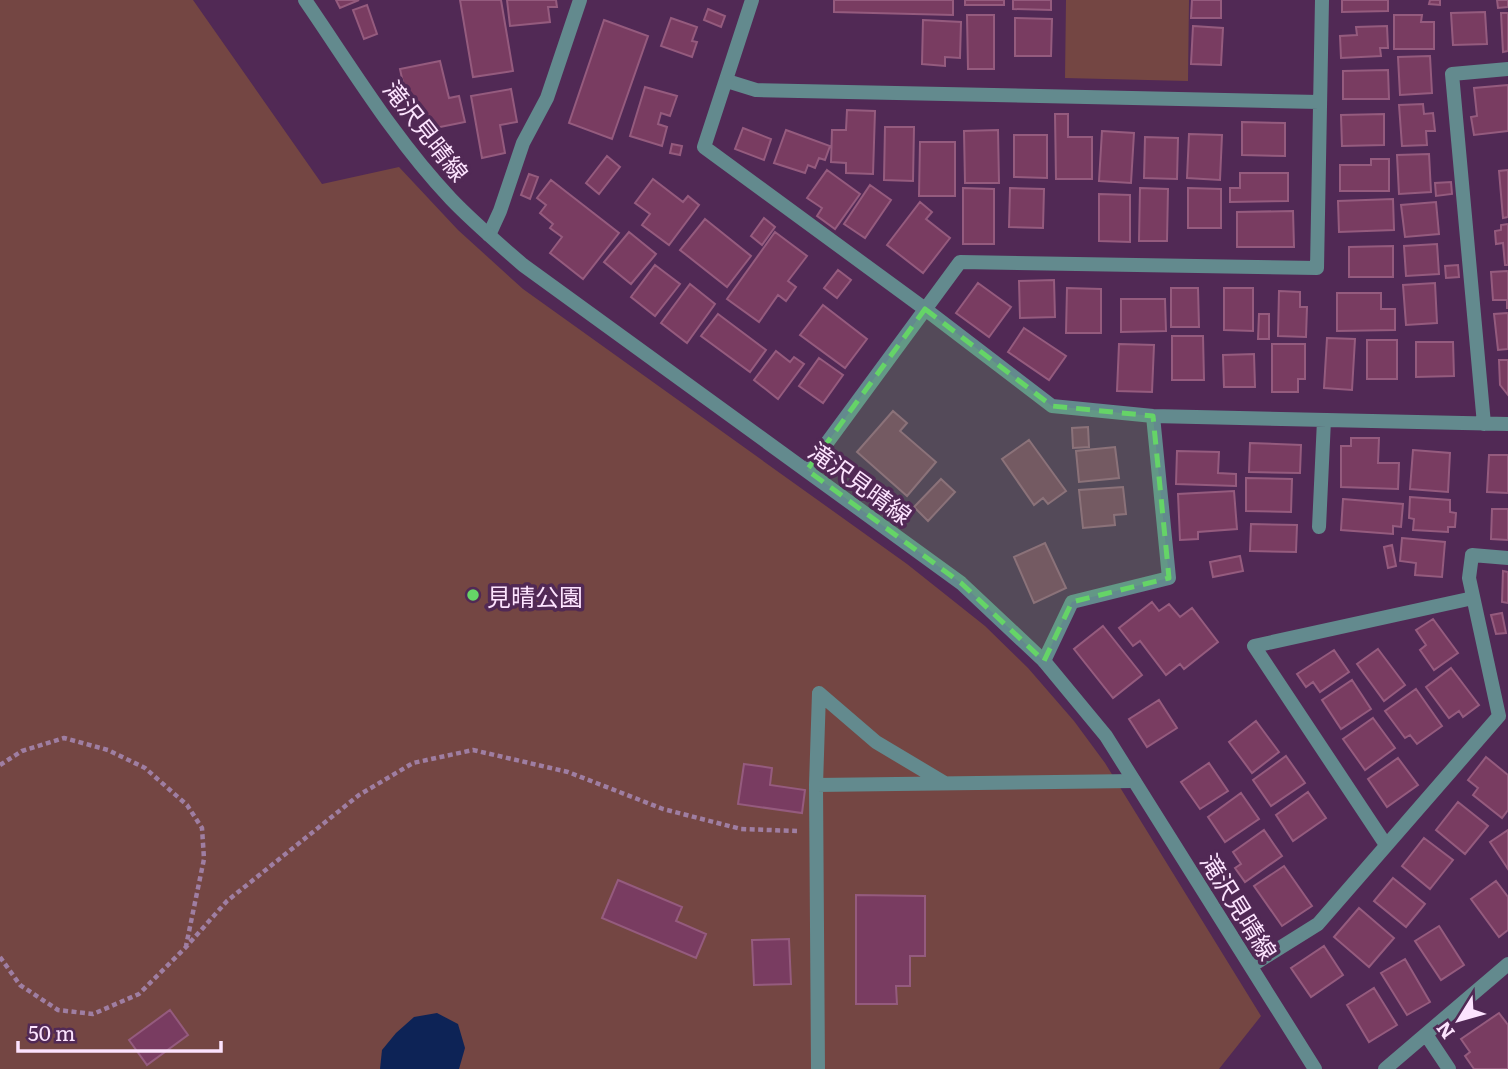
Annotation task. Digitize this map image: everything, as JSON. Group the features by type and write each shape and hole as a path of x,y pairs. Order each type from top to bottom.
{"street":[{"name":"滝沢見晴線","path":"305,0 411,152 451,199 489,235 523,265 961,583 1044,661 1106,736 1315,1069"},
{"path":"489,235 523,143 547,98 580,0"},
{"path":"752,0 704,147 1052,406 1153,416 1508,424"},
{"path":"807,470 960,262 1317,268 1322,0"},
{"path":"1484,424 1452,74 1508,69"},
{"path":"727,81 756,90 1319,102"},
{"path":"1044,661 1072,602 1169,579 1153,416"},
{"path":"1319,527 1324,421"},
{"path":"1251,966 1318,924 1499,716 1469,578 1472,555 1508,558"},
{"path":"1386,845 1254,646 1473,598"},
{"path":"818,1069 816,785 819,693 876,741 944,783"},
{"path":"816,785 1134,781"},
{"path":"1385,1069 1508,964"},
{"path":"1427,1035 1449,1069"}],"path":[{"path":"0,765 22,751 64,738 108,750 145,768 187,806 202,828 204,859 186,947"},
{"path":"0,957 20,985 58,1010 93,1014 139,994 227,901 359,795 413,763 473,750 568,772 663,809 741,830 816,832"}],"highlighted area":[{"path":"925,309 1052,406 1153,416 1169,578 1072,602 1044,661 961,583 807,470"}],"shaded area":[{"name":"見晴公園","path":"0,0 193,0 322,184 399,167 458,230 523,289 907,564 985,626 1028,668 1074,721 1105,763 1261,1016 1219,1069 0,1069"},
{"path":"1066,0 1189,0 1188,81 1065,78"}],"water":[{"path":"437,1013 458,1024 465,1048 459,1069 380,1069 382,1050 396,1033 414,1017"}],"building":[{"path":"336,0 359,0 340,8"},
{"path":"460,0 501,0 513,71 473,77"},
{"path":"507,0 556,0 557,7 548,7 550,22 510,26"},
{"path":"834,0 953,0 953,15 834,12"},
{"path":"965,0 1004,0 1004,5 965,5"},
{"path":"1013,0 1051,0 1051,10 1013,9"},
{"path":"1192,0 1221,0 1221,18 1191,18"},
{"path":"1342,0 1388,0 1388,11 1342,12"},
{"path":"1430,0 1440,0 1440,5 1429,4"},
{"path":"1497,0 1508,0 1508,7 1498,8"},
{"path":"367,5 377,34 364,39 353,10"},
{"path":"708,9 725,16 721,27 704,20"},
{"path":"1485,12 1487,44 1453,45 1451,13"},
{"path":"1501,13 1508,13 1508,51 1503,52"},
{"path":"967,15 994,15 994,69 968,69"},
{"path":"1394,15 1422,15 1421,22 1434,22 1434,49 1394,49"},
{"path":"671,18 697,27 692,41 697,42 692,57 661,46"},
{"path":"1015,18 1052,19 1051,56 1015,56"},
{"path":"604,20 648,36 612,139 569,123"},
{"path":"923,20 961,22 960,58 945,57 945,66 922,64"},
{"path":"1193,26 1223,28 1221,65 1191,64"},
{"path":"1387,26 1388,48 1380,48 1381,56 1341,58 1340,36 1357,35 1356,27"},
{"path":"1430,56 1432,93 1400,95 1398,57"},
{"path":"440,61 449,98 459,96 465,122 425,130 420,109 409,111 400,69"},
{"path":"1388,70 1389,99 1343,99 1343,71"},
{"path":"1508,85 1508,131 1474,135 1471,117 1477,116 1474,88"},
{"path":"645,87 677,96 670,116 661,113 658,124 667,127 662,146 630,136"},
{"path":"511,89 517,122 500,125 505,153 482,158 471,96"},
{"path":"1423,104 1424,114 1433,113 1435,131 1426,131 1427,145 1402,146 1399,105"},
{"path":"847,110 875,111 873,174 846,173 846,163 831,162 832,130 846,130"},
{"path":"1055,114 1068,114 1068,137 1092,137 1092,179 1056,179"},
{"path":"1384,114 1384,145 1342,146 1341,115"},
{"path":"1242,122 1285,123 1285,156 1242,155"},
{"path":"885,127 914,127 913,181 884,180"},
{"path":"743,128 771,139 764,160 735,149"},
{"path":"786,130 830,146 825,160 819,158 815,168 808,165 805,173 774,163"},
{"path":"998,130 999,183 965,183 964,131"},
{"path":"1102,131 1134,133 1131,183 1099,181"},
{"path":"1189,134 1222,135 1220,180 1187,178"},
{"path":"1014,135 1047,135 1047,178 1014,177"},
{"path":"1145,137 1178,138 1177,179 1144,178"},
{"path":"920,142 955,142 955,196 919,196"},
{"path":"672,144 682,146 680,155 670,153"},
{"path":"1429,154 1431,192 1399,194 1397,155"},
{"path":"607,156 620,167 599,194 586,183"},
{"path":"1371,159 1389,159 1389,191 1340,191 1340,165 1371,165"},
{"path":"827,170 860,194 835,229 817,216 822,208 807,198"},
{"path":"1508,170 1508,217 1503,218 1499,171"},
{"path":"1240,173 1288,173 1288,201 1230,202 1230,188 1240,188"},
{"path":"529,174 538,177 530,199 521,195"},
{"path":"653,179 683,202 688,196 699,205 669,245 642,225 650,214 635,203"},
{"path":"551,180 619,233 583,279 550,253 562,237 550,228 553,224 540,213 546,205 537,198"},
{"path":"1451,182 1452,194 1436,196 1435,183"},
{"path":"870,185 891,200 865,238 844,224"},
{"path":"963,188 994,189 994,244 963,244"},
{"path":"1010,188 1044,189 1043,228 1009,227"},
{"path":"1140,188 1168,189 1167,241 1139,241"},
{"path":"1188,188 1221,189 1221,228 1188,228"},
{"path":"1099,194 1130,195 1130,242 1099,241"},
{"path":"1393,199 1394,230 1339,232 1338,201"},
{"path":"920,202 932,212 926,219 950,238 923,273 887,245"},
{"path":"1436,202 1439,234 1405,237 1401,205"},
{"path":"1293,211 1294,247 1237,247 1237,212"},
{"path":"764,218 775,227 762,245 751,236"},
{"path":"705,219 751,256 727,287 680,250"},
{"path":"1508,224 1508,265 1505,265 1503,243 1496,244 1495,231 1501,230 1501,225"},
{"path":"629,232 656,254 631,284 604,262"},
{"path":"775,232 807,256 788,281 796,287 786,301 778,295 759,322 727,299"},
{"path":"1437,244 1439,274 1406,276 1404,246"},
{"path":"1393,246 1393,277 1349,277 1349,247"},
{"path":"655,265 680,284 655,316 631,297"},
{"path":"1458,265 1459,277 1446,278 1445,266"},
{"path":"838,270 851,280 837,298 824,288"},
{"path":"1508,271 1507,308 1507,300 1493,300 1491,272"},
{"path":"1054,280 1055,317 1020,318 1019,281"},
{"path":"978,283 1011,307 989,337 956,313"},
{"path":"1435,283 1437,323 1406,325 1403,285"},
{"path":"690,284 715,304 687,343 661,323"},
{"path":"1067,288 1101,289 1101,333 1066,333"},
{"path":"1171,288 1198,288 1199,327 1171,327"},
{"path":"1224,288 1253,288 1253,331 1224,330"},
{"path":"1279,291 1300,292 1300,307 1307,307 1306,337 1278,336"},
{"path":"1337,293 1381,293 1381,309 1395,309 1395,330 1337,331"},
{"path":"1121,299 1165,299 1166,331 1121,332"},
{"path":"823,305 867,339 845,368 800,335"},
{"path":"1508,313 1508,349 1498,350 1494,314"},
{"path":"718,314 766,350 750,372 701,336"},
{"path":"1259,314 1269,314 1269,339 1258,339"},
{"path":"1024,328 1066,356 1049,380 1008,352"},
{"path":"1172,336 1203,336 1204,380 1172,380"},
{"path":"1327,338 1355,339 1352,390 1324,388"},
{"path":"1367,340 1397,340 1397,379 1367,379"},
{"path":"1416,342 1453,342 1454,376 1416,377"},
{"path":"1119,344 1154,345 1152,392 1117,391"},
{"path":"1272,344 1305,344 1305,379 1298,379 1298,392 1272,392"},
{"path":"776,351 790,362 794,357 804,364 778,399 754,380"},
{"path":"1254,354 1255,387 1224,387 1223,355"},
{"path":"819,358 843,375 823,403 799,386"},
{"path":"1499,360 1508,360 1508,395 1500,385"},
{"path":"893,411 907,423 900,431 936,462 907,496 857,452"},
{"path":"1088,427 1089,447 1073,448 1072,428"},
{"path":"1351,438 1379,438 1378,463 1399,463 1398,489 1341,487 1341,446 1351,446"},
{"path":"1029,440 1066,491 1048,504 1043,498 1034,505 1002,459"},
{"path":"1250,443 1301,445 1300,473 1249,472"},
{"path":"1115,447 1119,478 1079,482 1076,451"},
{"path":"1413,450 1450,453 1448,492 1410,489"},
{"path":"1177,451 1219,452 1218,473 1236,474 1236,486 1176,484"},
{"path":"1489,455 1508,455 1508,493 1487,492"},
{"path":"1246,478 1292,479 1291,512 1246,511"},
{"path":"941,479 955,492 928,521 914,507"},
{"path":"1123,487 1126,514 1114,515 1115,525 1083,528 1079,490"},
{"path":"1234,491 1237,529 1198,532 1198,539 1180,540 1178,494"},
{"path":"1410,497 1450,500 1450,512 1456,513 1455,527 1448,527 1448,532 1413,530 1414,519 1409,518"},
{"path":"1343,499 1403,504 1401,527 1393,526 1393,534 1341,530"},
{"path":"1492,509 1508,509 1508,540 1491,539"},
{"path":"1251,524 1297,525 1296,552 1250,551"},
{"path":"1402,538 1445,542 1442,577 1415,575 1416,563 1400,561"},
{"path":"1045,543 1066,588 1034,603 1014,557"},
{"path":"1392,545 1396,566 1388,568 1384,547"},
{"path":"1240,556 1243,571 1213,577 1210,562"},
{"path":"1503,571 1508,572 1508,603 1502,602"},
{"path":"1152,602 1159,611 1169,604 1180,617 1192,608 1218,642 1184,669 1180,664 1166,675 1140,641 1133,646 1119,628"},
{"path":"1502,613 1506,633 1496,634 1491,615"},
{"path":"1433,619 1458,653 1434,670 1420,650 1426,645 1416,630"},
{"path":"1103,626 1142,675 1113,698 1074,649"},
{"path":"1378,649 1405,685 1384,701 1357,664"},
{"path":"1334,650 1349,672 1320,692 1313,682 1306,687 1297,674"},
{"path":"1451,668 1479,705 1463,717 1459,711 1449,718 1426,687"},
{"path":"1352,680 1371,709 1341,729 1322,700"},
{"path":"1416,689 1442,726 1417,744 1410,735 1405,738 1385,711"},
{"path":"1159,700 1177,728 1147,747 1129,719"},
{"path":"1373,718 1395,748 1365,770 1343,739"},
{"path":"1256,721 1279,752 1252,773 1229,742"},
{"path":"1286,756 1305,783 1271,806 1253,780"},
{"path":"1486,757 1508,775 1508,810 1502,818 1473,795 1478,788 1468,780"},
{"path":"1398,758 1418,785 1387,807 1368,779"},
{"path":"1209,763 1228,791 1200,809 1181,782"},
{"path":"744,764 772,768 770,785 805,790 802,813 738,804"},
{"path":"1308,792 1326,818 1293,841 1276,815"},
{"path":"1241,793 1259,819 1225,842 1208,817"},
{"path":"1458,802 1488,826 1465,854 1436,830"},
{"path":"1264,830 1282,856 1245,882 1235,868 1241,864 1233,852"},
{"path":"1508,830 1508,869 1490,842"},
{"path":"1424,838 1453,860 1430,889 1402,866"},
{"path":"1284,866 1312,906 1282,926 1254,886"},
{"path":"1393,878 1425,904 1406,927 1374,901"},
{"path":"618,880 682,907 676,921 706,934 696,958 602,918"},
{"path":"1496,881 1508,897 1508,930 1499,937 1471,899"},
{"path":"856,895 925,896 925,956 910,956 910,986 896,986 897,1004 856,1004"},
{"path":"1359,908 1394,938 1369,967 1334,937"},
{"path":"1439,926 1464,965 1441,980 1415,941"},
{"path":"789,939 791,984 754,985 752,940"},
{"path":"1324,946 1343,975 1311,997 1291,968"},
{"path":"1405,959 1430,1002 1407,1015 1381,973"},
{"path":"1374,988 1397,1025 1369,1042 1347,1005"},
{"path":"170,1010 188,1035 147,1065 129,1040"},
{"path":"1499,1013 1508,1025 1508,1069 1474,1069 1465,1056 1470,1052 1461,1039"}],"place":[{"name":"見晴公園","path":"473,595"}]}
